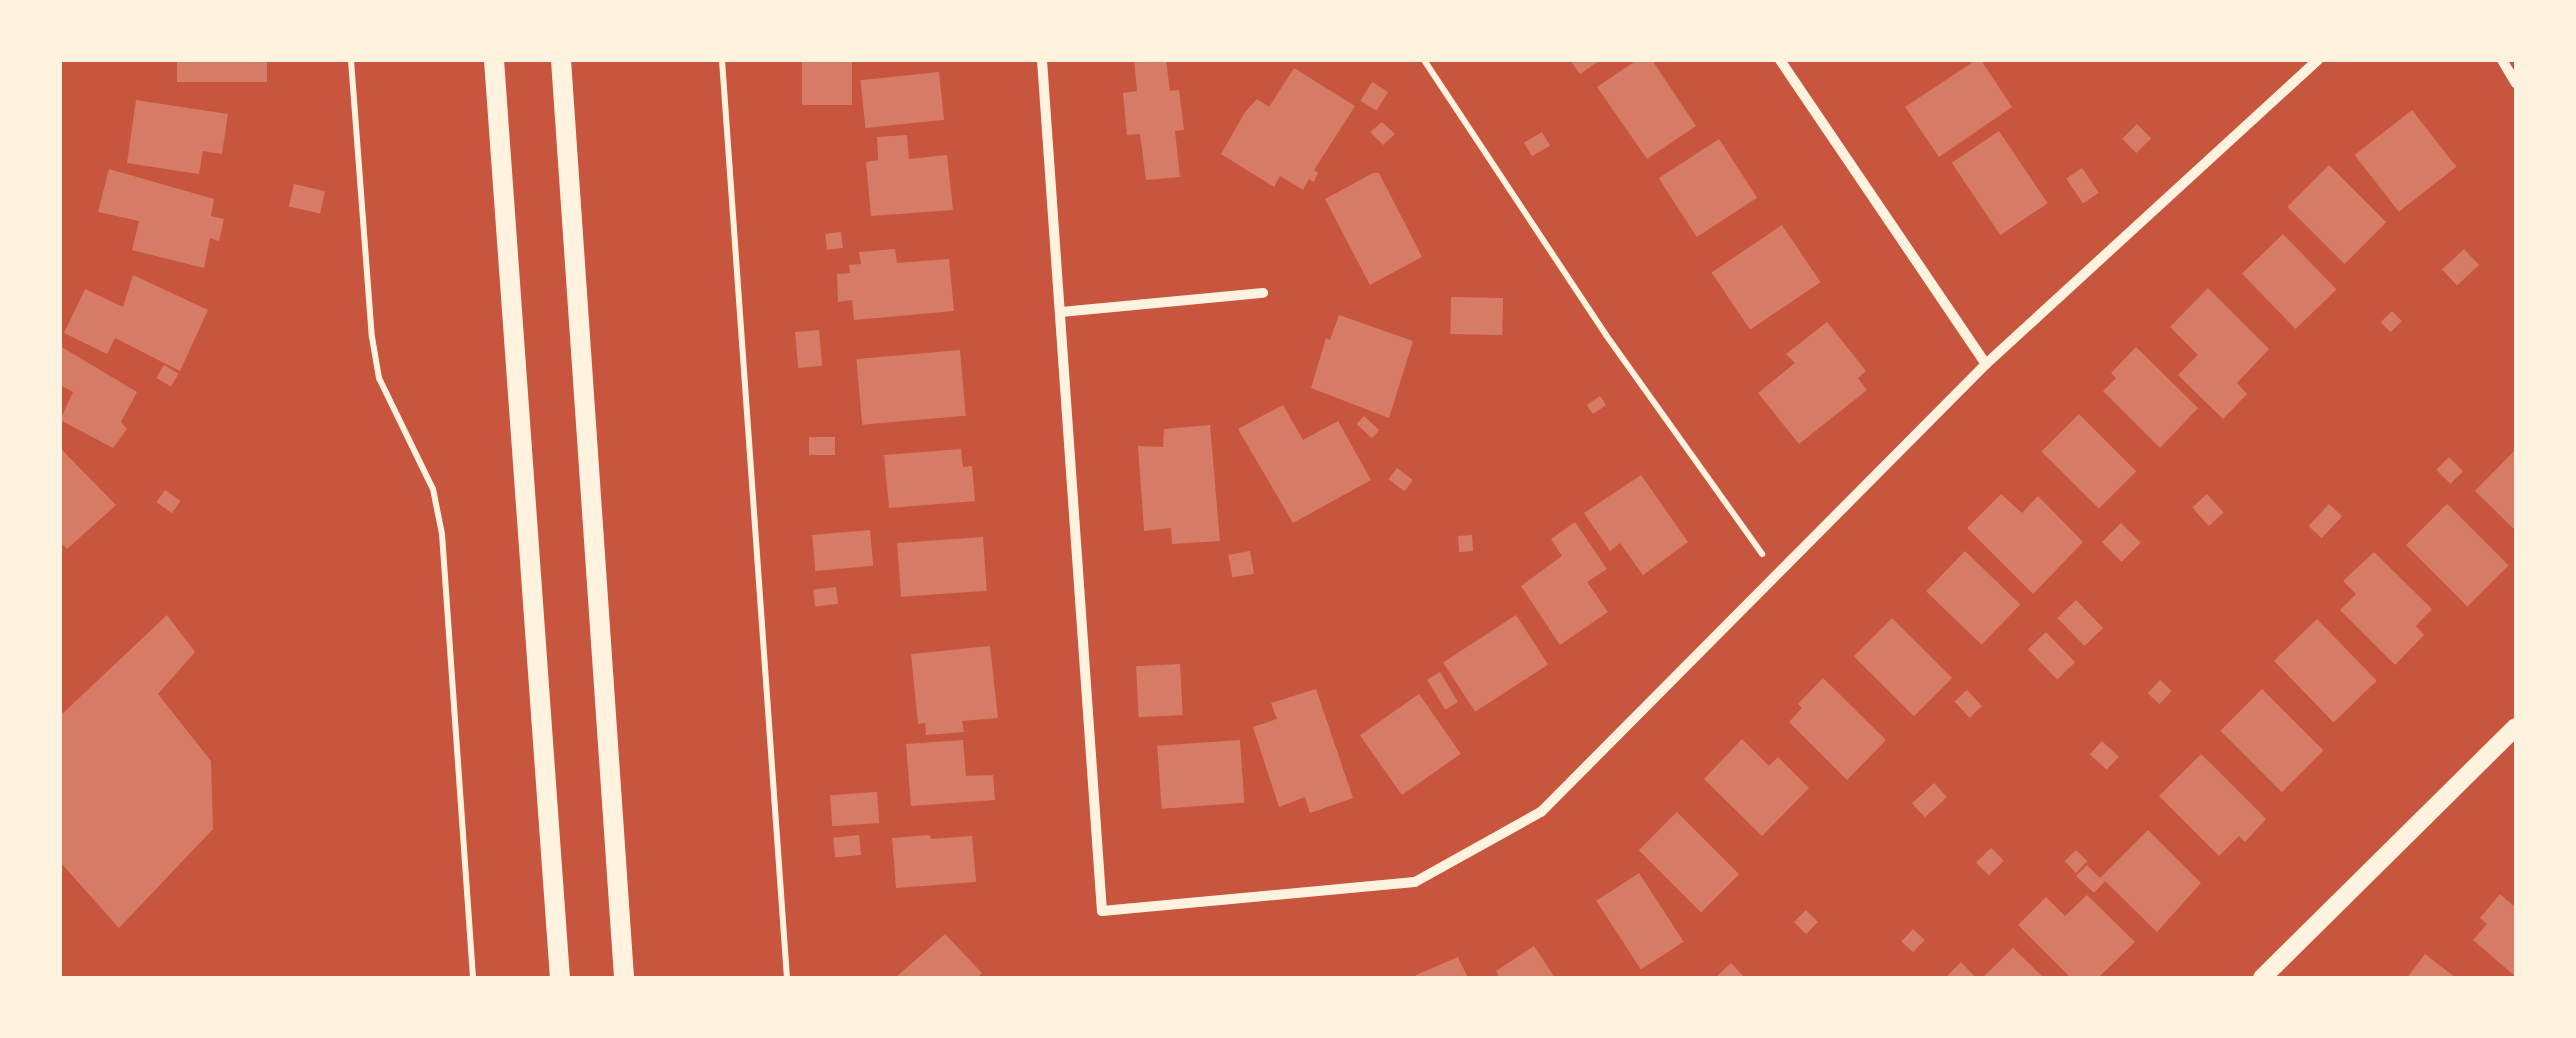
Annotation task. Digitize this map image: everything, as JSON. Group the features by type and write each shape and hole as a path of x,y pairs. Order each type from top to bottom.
{"main road":[{"path":"494,60 560,978"},
{"path":"560,60 624,978"}],"street":[{"path":"1042,60 1102,911 1415,882 1541,812 1986,364 2318,60"},
{"path":"1780,60 1986,364"},
{"path":"2502,60 2516,83"},
{"path":"1061,312 1263,293"},
{"path":"2262,978 2516,727"}],"path":[{"path":"352,60 372,337 379,378 432,489 442,534 473,978"},
{"path":"722,60 786,978"},
{"path":"1424,60 1606,335 1776,574"}],"building":[{"path":"177,60 267,60 267,82 177,82"},
{"path":"802,60 852,60 852,105 802,105"},
{"path":"1134,60 1166,60 1170,91 1179,90 1184,130 1175,131 1180,177 1146,180 1140,134 1127,135 1123,93 1137,91"},
{"path":"1570,60 1600,60 1580,74"},
{"path":"1637,60 1652,60 1696,126 1647,159 1597,87"},
{"path":"1981,60 2012,107 1939,157 1905,107"},
{"path":"1294,68 1355,106 1314,170 1318,173 1314,182 1309,179 1303,190 1280,176 1274,187 1221,154 1245,112 1257,99 1269,107"},
{"path":"939,72 944,120 865,128 860,80"},
{"path":"1372,82 1388,92 1376,111 1360,101"},
{"path":"136,100 228,114 222,154 203,151 199,174 127,163"},
{"path":"2412,110 2456,167 2399,212 2354,155"},
{"path":"1382,122 1395,134 1383,145 1370,132"},
{"path":"2137,124 2151,138 2136,153 2122,139"},
{"path":"1999,131 2048,203 2000,235 1952,163"},
{"path":"1542,132 1550,146 1532,156 1524,142"},
{"path":"907,135 909,159 947,155 953,210 871,216 866,162 878,160 877,137"},
{"path":"1719,139 1757,198 1697,237 1659,178"},
{"path":"2329,165 2386,222 2345,264 2287,207"},
{"path":"2082,168 2099,193 2083,203 2066,179"},
{"path":"109,169 214,199 211,216 224,219 219,241 210,238 204,268 132,250 139,221 98,212"},
{"path":"1379,173 1422,257 1370,285 1325,199"},
{"path":"294,184 325,191 320,214 289,206"},
{"path":"1782,225 1821,282 1750,330 1712,273"},
{"path":"841,232 843,248 827,250 825,234"},
{"path":"2283,234 2336,289 2295,329 2242,274"},
{"path":"895,249 897,263 949,259 954,311 854,320 852,300 838,302 837,274 850,273 849,265 861,264 859,252"},
{"path":"2464,249 2479,265 2457,286 2442,269"},
{"path":"133,275 208,310 180,371 115,338 107,354 64,333 85,289 123,307"},
{"path":"2208,288 2269,349 2237,383 2247,394 2223,419 2178,375 2198,355 2170,327"},
{"path":"1451,297 1503,298 1502,335 1450,334"},
{"path":"2392,311 2402,321 2391,332 2381,322"},
{"path":"1339,315 1413,341 1389,418 1311,388 1326,338 1330,340"},
{"path":"1827,322 1866,371 1858,378 1867,390 1799,444 1758,393 1795,363 1786,354"},
{"path":"819,330 822,366 798,368 795,332"},
{"path":"60,346 137,392 121,422 127,429 113,448 60,420 73,392 60,385"},
{"path":"2136,347 2198,408 2160,448 2103,391 2116,378 2111,373"},
{"path":"960,350 966,416 862,425 856,359"},
{"path":"164,365 179,374 171,387 156,378"},
{"path":"1600,396 1606,405 1593,414 1587,405"},
{"path":"1283,405 1303,440 1338,421 1371,480 1293,523 1238,429"},
{"path":"2079,414 2136,471 2099,509 2042,451"},
{"path":"1364,416 1379,430 1372,438 1356,424"},
{"path":"1210,425 1220,541 1172,544 1171,528 1144,531 1138,446 1163,447 1164,429"},
{"path":"809,437 835,437 835,455 809,455"},
{"path":"60,448 116,505 67,549 60,542"},
{"path":"961,449 963,467 972,466 975,501 889,508 884,455"},
{"path":"2516,449 2516,531 2475,491"},
{"path":"2449,457 2463,471 2450,484 2436,470"},
{"path":"1397,468 1413,480 1405,491 1389,479"},
{"path":"1641,475 1688,542 1643,575 1620,543 1610,551 1584,513"},
{"path":"165,490 181,501 172,513 156,502"},
{"path":"2001,494 2022,513 2038,496 2083,542 2033,594 1967,528"},
{"path":"2207,494 2224,513 2209,526 2192,507"},
{"path":"2329,504 2342,516 2322,538 2309,526"},
{"path":"2447,504 2509,566 2468,607 2406,545"},
{"path":"1575,522 1607,569 1587,582 1608,612 1560,645 1521,586 1562,556 1551,539"},
{"path":"2121,523 2141,543 2122,562 2102,542"},
{"path":"870,530 873,566 815,571 812,535"},
{"path":"1472,535 1473,551 1459,552 1458,536"},
{"path":"983,537 987,591 901,597 897,543"},
{"path":"1250,551 1254,574 1232,577 1228,555"},
{"path":"1965,551 2020,604 1981,645 1926,591"},
{"path":"2374,552 2432,609 2416,626 2424,635 2395,665 2340,610 2356,594 2343,581"},
{"path":"836,587 838,604 815,607 813,590"},
{"path":"2076,600 2103,628 2084,646 2057,618"},
{"path":"167,615 195,652 158,694 211,761 213,829 119,928 60,862 60,716"},
{"path":"1516,615 1548,664 1475,712 1443,662"},
{"path":"1892,618 1952,678 1914,716 1854,656"},
{"path":"2317,619 2377,681 2334,723 2274,661"},
{"path":"2046,632 2075,662 2057,680 2028,649"},
{"path":"990,646 998,718 962,721 964,732 926,735 925,723 918,724 911,654"},
{"path":"1180,664 1183,715 1139,717 1136,666"},
{"path":"1440,672 1458,702 1445,710 1427,680"},
{"path":"1823,678 1886,740 1847,780 1789,722 1802,708 1798,704"},
{"path":"2160,680 2172,691 2159,704 2148,693"},
{"path":"1316,689 1353,798 1310,813 1305,797 1279,807 1253,727 1277,719 1271,703"},
{"path":"2262,689 2324,751 2282,792 2220,731"},
{"path":"1967,690 1982,706 1970,718 1955,702"},
{"path":"1419,694 1461,754 1402,795 1360,735"},
{"path":"1742,739 1769,766 1778,757 1809,788 1762,836 1704,779"},
{"path":"963,740 966,776 993,775 995,800 911,806 906,744"},
{"path":"1240,740 1244,803 1162,809 1157,746"},
{"path":"2102,741 2119,757 2107,770 2090,754"},
{"path":"2201,754 2266,819 2245,842 2239,836 2219,856 2159,796"},
{"path":"1934,783 1947,797 1925,817 1912,803"},
{"path":"877,792 879,823 832,826 830,795"},
{"path":"1677,812 1739,874 1701,912 1639,850"},
{"path":"2148,830 2201,883 2157,932 2105,881 2094,893 2076,876 2087,865 2100,878"},
{"path":"859,835 861,855 835,858 833,838"},
{"path":"930,835 931,839 972,836 976,882 896,888 892,838"},
{"path":"1991,848 2004,861 1989,876 1976,863"},
{"path":"2076,850 2087,861 2076,873 2065,861"},
{"path":"1639,873 1684,942 1641,970 1596,901"},
{"path":"2500,894 2516,908 2516,977 2473,940 2487,924 2480,918"},
{"path":"2087,895 2135,942 2098,978 2071,978 2018,925 2046,897 2065,916"},
{"path":"1806,910 1818,922 1806,934 1794,922"},
{"path":"1913,929 1925,940 1913,952 1901,941"},
{"path":"945,934 982,973 976,978 895,978"},
{"path":"1534,946 1555,978 1500,978 1496,971"},
{"path":"2013,948 2044,978 1982,978"},
{"path":"2425,954 2456,978 2407,978"},
{"path":"1458,957 1468,978 1417,978 1416,975"},
{"path":"1961,962 1976,978 1945,978"},
{"path":"1731,963 1745,978 1715,978"}]}
